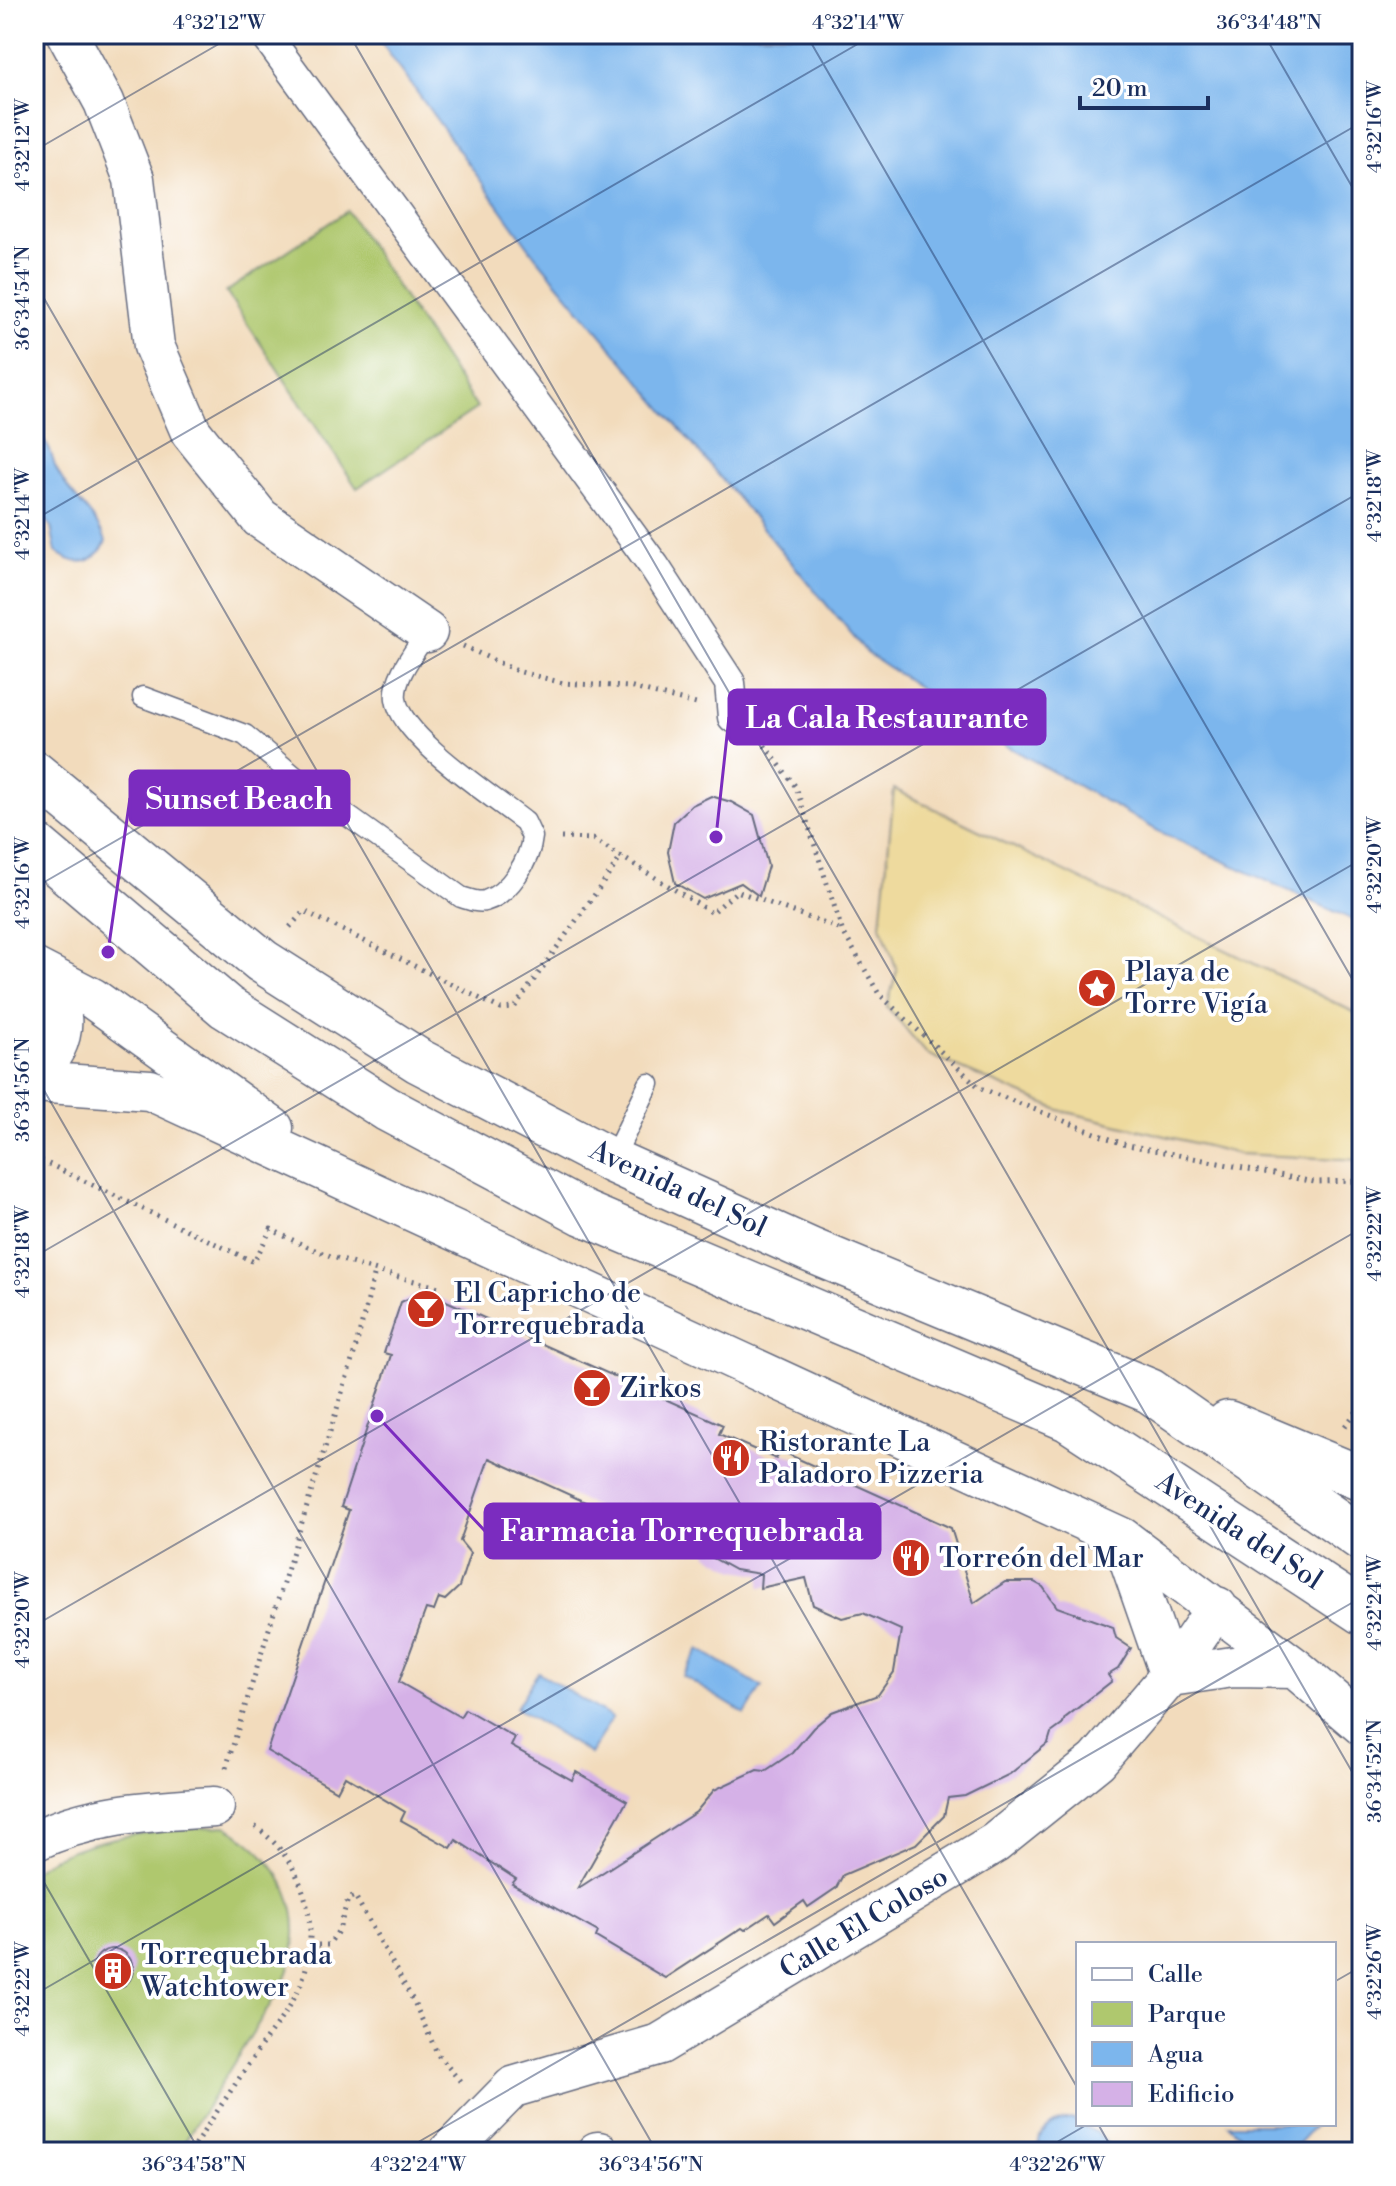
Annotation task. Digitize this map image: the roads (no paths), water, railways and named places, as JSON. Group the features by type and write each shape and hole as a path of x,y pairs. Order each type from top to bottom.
{"main road":[{"name":"Avenida del Sol","path":"34,773 262,961 419,1061 612,1161 810,1250 1150,1391 1362,1539"},
{"name":"Avenida del Sol","path":"34,844 226,1007 387,1109 583,1213 1068,1419 1362,1612"},
{"path":"1150,1391 1362,1479"}],"street":[{"path":"67,34 104,102 134,179 154,346 191,432 260,518 427,632"},
{"path":"265,34 654,566 730,683 733,717"},
{"path":"34,968 49,982 60,1000 63,1020 60,1040 50,1058 34,1073"},
{"path":"34,968 92,998 357,1188"},
{"path":"34,1082 150,1090 1122,1538 1217,1607 1362,1725"},
{"path":"1122,1538 1170,1676 1233,1667 1295,1668"},
{"name":"Calle El Coloso","path":"452,2148 513,2087 660,2044 995,1843 1097,1761 1170,1676 1217,1607"},
{"path":"34,1841 61,1828 125,1813 214,1807"}],"lane":[{"path":"143,697 245,735 306,786 461,897 482,902 497,896 523,865 532,837 525,822 421,739 403,714 396,698 399,681 427,632"},
{"path":"612,1161 649,1084"}],"water":[{"path":"375,34 1362,34 1362,924 1162,833 1007,746 867,653 535,256"},
{"path":"34,437 46,444 66,486 95,521 106,541 91,559 78,562 56,552 51,527 37,507"},
{"path":"699,1649 762,1687 745,1714 683,1676"},
{"path":"538,1672 612,1718 590,1754 516,1708"},
{"path":"1075,2119 1076,2126 1098,2133 1115,2152 1040,2152 1038,2139 1046,2129 1058,2122"},
{"path":"1230,2126 1314,2126 1290,2152 1258,2152"}],"place":[{"name":"La Cala Restaurante","path":"716,837"},
{"name":"Sunset Beach","path":"108,952"},
{"name":"Playa de Torre Vigía","path":"1097,988"},
{"name":"El Capricho de Torrequebrada","path":"426,1309"},
{"name":"Zirkos","path":"592,1388"},
{"name":"Farmacia Torrequebrada","path":"377,1416"},
{"name":"Ristorante La Paladoro Pizzeria","path":"731,1458"},
{"name":"Torreón del Mar","path":"911,1558"},
{"name":"Torrequebrada Watchtower","path":"113,1971"}]}
